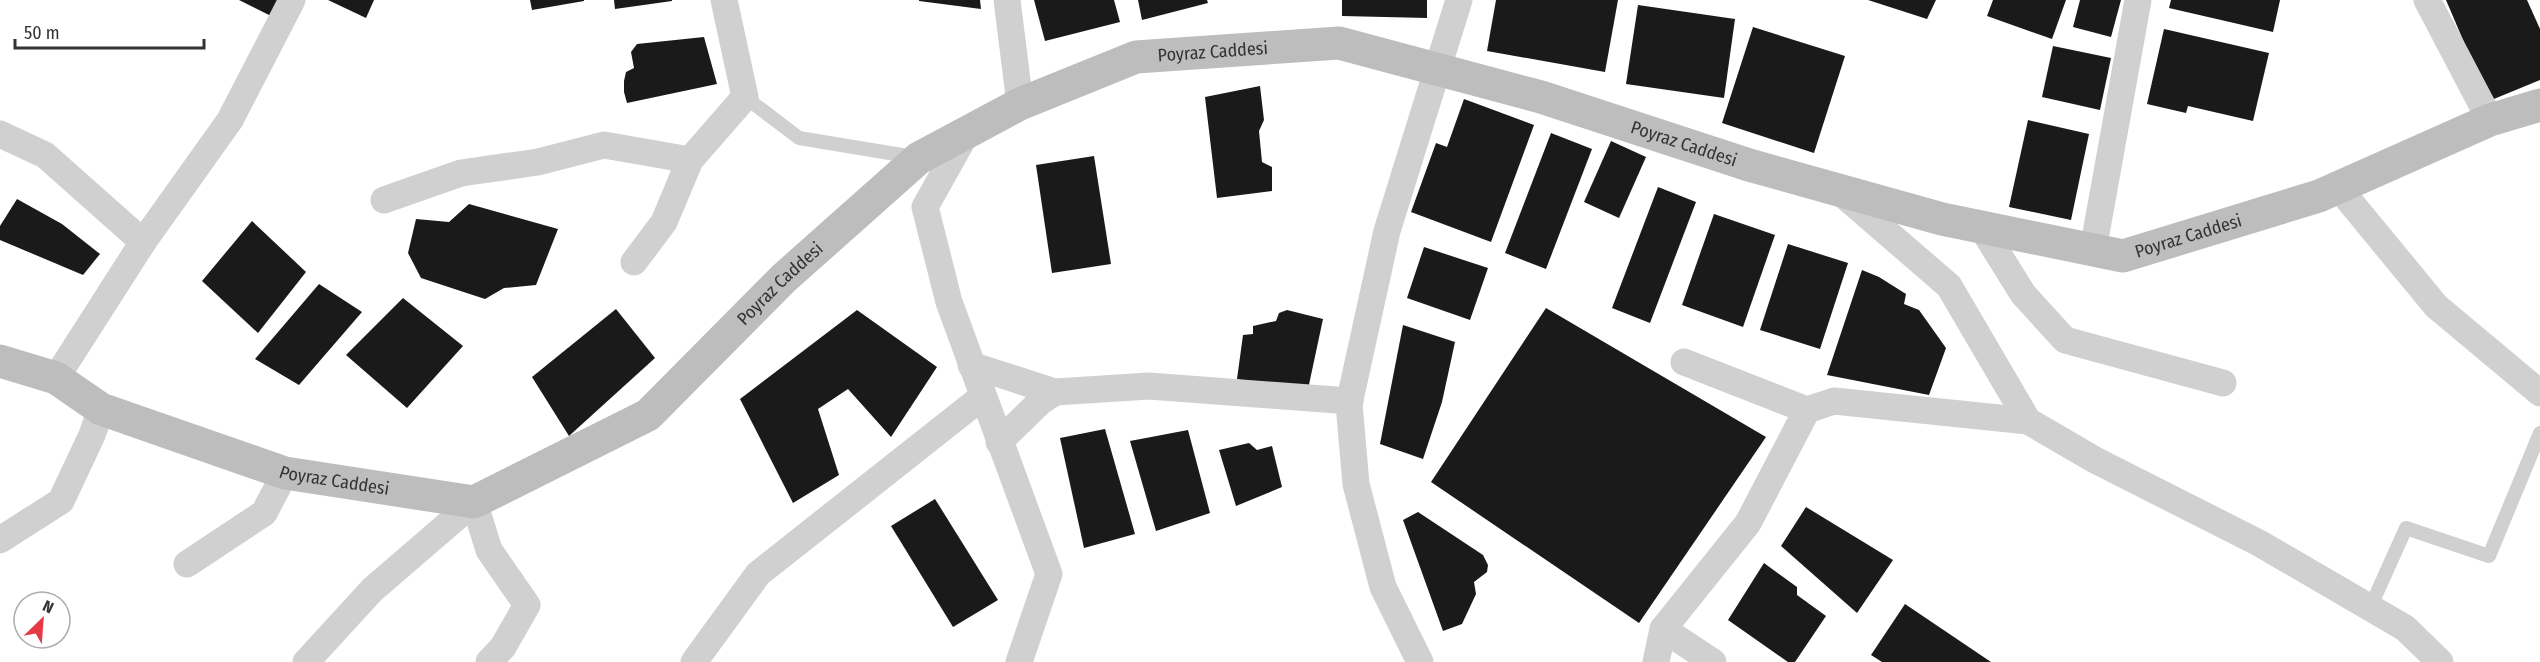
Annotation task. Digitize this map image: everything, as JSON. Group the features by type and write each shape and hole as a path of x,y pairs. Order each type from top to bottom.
{"street":[{"path":"56,378 143,242 230,120 292,0"},
{"path":"634,262 664,222 690,160 745,97 724,0"},
{"path":"1007,0 1020,104"},
{"path":"1420,662 1383,587 1356,484 1350,401 1387,231 1459,0"},
{"path":"2093,250 2138,0"},
{"path":"2427,0 2490,120"},
{"name":"Poyraz Caddesi","path":"0,361 56,378 101,409 285,473 474,502 648,415 784,278 919,158 1020,104 1136,57 1339,43 1540,98 1749,165 1942,219 2123,256 2319,196 2490,120 2540,105"},
{"path":"968,132 925,207 949,302 982,397 1049,574 1019,662"},
{"path":"0,134 45,155 143,242"},
{"path":"384,200 461,173 538,162 604,145 690,160"},
{"path":"2338,187 2436,306 2540,393"},
{"path":"1838,190 1949,286 2028,421"},
{"path":"1982,228 2023,294 2065,340 2223,383"},
{"path":"1684,362 1807,410 1834,401 2028,421 2095,460 2259,543 2404,628 2440,662"},
{"path":"971,365 1055,392 1149,386 1350,401"},
{"path":"999,442 1040,402 1055,392"},
{"path":"694,662 758,574 982,397"},
{"path":"0,540 61,501 92,435 101,409"},
{"path":"1656,662 1663,629 1748,523 1807,410"},
{"path":"187,564 264,513 285,473"},
{"path":"306,662 372,590 474,502 489,550 527,605 503,647 489,662"},
{"path":"1663,629 1713,662"}],"lane":[{"path":"745,97 799,138 919,158"},
{"path":"2370,608 2406,528 2489,556 2540,433"}],"building":[{"path":"239,0 278,0 271,16"},
{"path":"328,0 374,0 366,18"},
{"path":"530,0 584,0 584,1 532,10"},
{"path":"614,0 672,0 672,1 615,9"},
{"path":"980,0 981,9 919,1"},
{"path":"1034,0 1114,0 1120,22 1045,41"},
{"path":"1138,0 1207,0 1208,3 1142,20"},
{"path":"1342,0 1427,0 1427,18 1342,16"},
{"path":"1496,0 1618,0 1605,72 1487,51"},
{"path":"1868,0 1936,0 1927,19"},
{"path":"1993,0 2066,0 2052,39 1987,16"},
{"path":"2080,0 2121,0 2111,37 2073,27"},
{"path":"2171,0 2280,0 2273,32 2169,8"},
{"path":"2446,0 2527,0 2540,29 2540,80 2489,101"},
{"path":"1638,5 1735,19 1724,98 1626,84"},
{"path":"1753,27 1845,56 1814,153 1722,123"},
{"path":"2164,29 2269,53 2253,121 2188,106 2186,113 2147,104"},
{"path":"704,37 717,84 627,103 624,81 626,72 634,68 631,52 637,44"},
{"path":"2053,46 2111,58 2100,110 2042,97"},
{"path":"1260,86 1264,120 1259,131 1262,162 1272,167 1272,191 1217,198 1205,97"},
{"path":"1464,99 1534,125 1491,242 1411,212 1436,143 1447,147"},
{"path":"2028,120 2089,134 2071,220 2009,207"},
{"path":"1551,133 1592,149 1546,269 1505,253"},
{"path":"1611,141 1646,157 1619,218 1584,202"},
{"path":"1094,156 1111,264 1052,273 1036,165"},
{"path":"1658,187 1696,202 1650,323 1612,308"},
{"path":"17,199 62,224 100,254 83,275 0,240 0,226"},
{"path":"469,204 558,229 536,285 504,288 485,299 421,278 408,253 416,219 449,222"},
{"path":"1714,214 1775,235 1743,327 1682,305"},
{"path":"252,221 306,272 258,333 202,281"},
{"path":"1788,244 1848,263 1820,349 1760,330"},
{"path":"1424,247 1488,268 1470,320 1407,298"},
{"path":"1862,270 1879,277 1906,294 1904,304 1919,310 1946,348 1929,395 1827,375"},
{"path":"319,284 362,312 299,385 255,359"},
{"path":"403,298 463,346 407,408 346,355"},
{"path":"1546,308 1766,437 1639,623 1431,482"},
{"path":"616,309 655,358 569,436 532,377"},
{"path":"857,310 937,367 891,437 848,389 818,409 839,475 793,503 740,399"},
{"path":"1287,310 1323,319 1307,394 1237,379 1243,335 1253,334 1253,326 1276,321 1279,313"},
{"path":"1403,325 1455,342 1442,402 1423,459 1380,444"},
{"path":"1105,429 1135,534 1084,548 1060,438"},
{"path":"1188,430 1210,513 1156,531 1130,441"},
{"path":"1249,443 1257,450 1272,446 1282,487 1236,506 1219,450"},
{"path":"935,499 998,600 953,627 891,526"},
{"path":"1806,507 1893,560 1857,613 1781,546"},
{"path":"1418,512 1483,555 1488,565 1487,572 1474,582 1476,594 1462,624 1443,631 1403,520"},
{"path":"1764,563 1797,587 1797,595 1826,616 1795,662 1788,662 1728,620"},
{"path":"1905,604 1991,662 1882,662 1871,655"}]}
